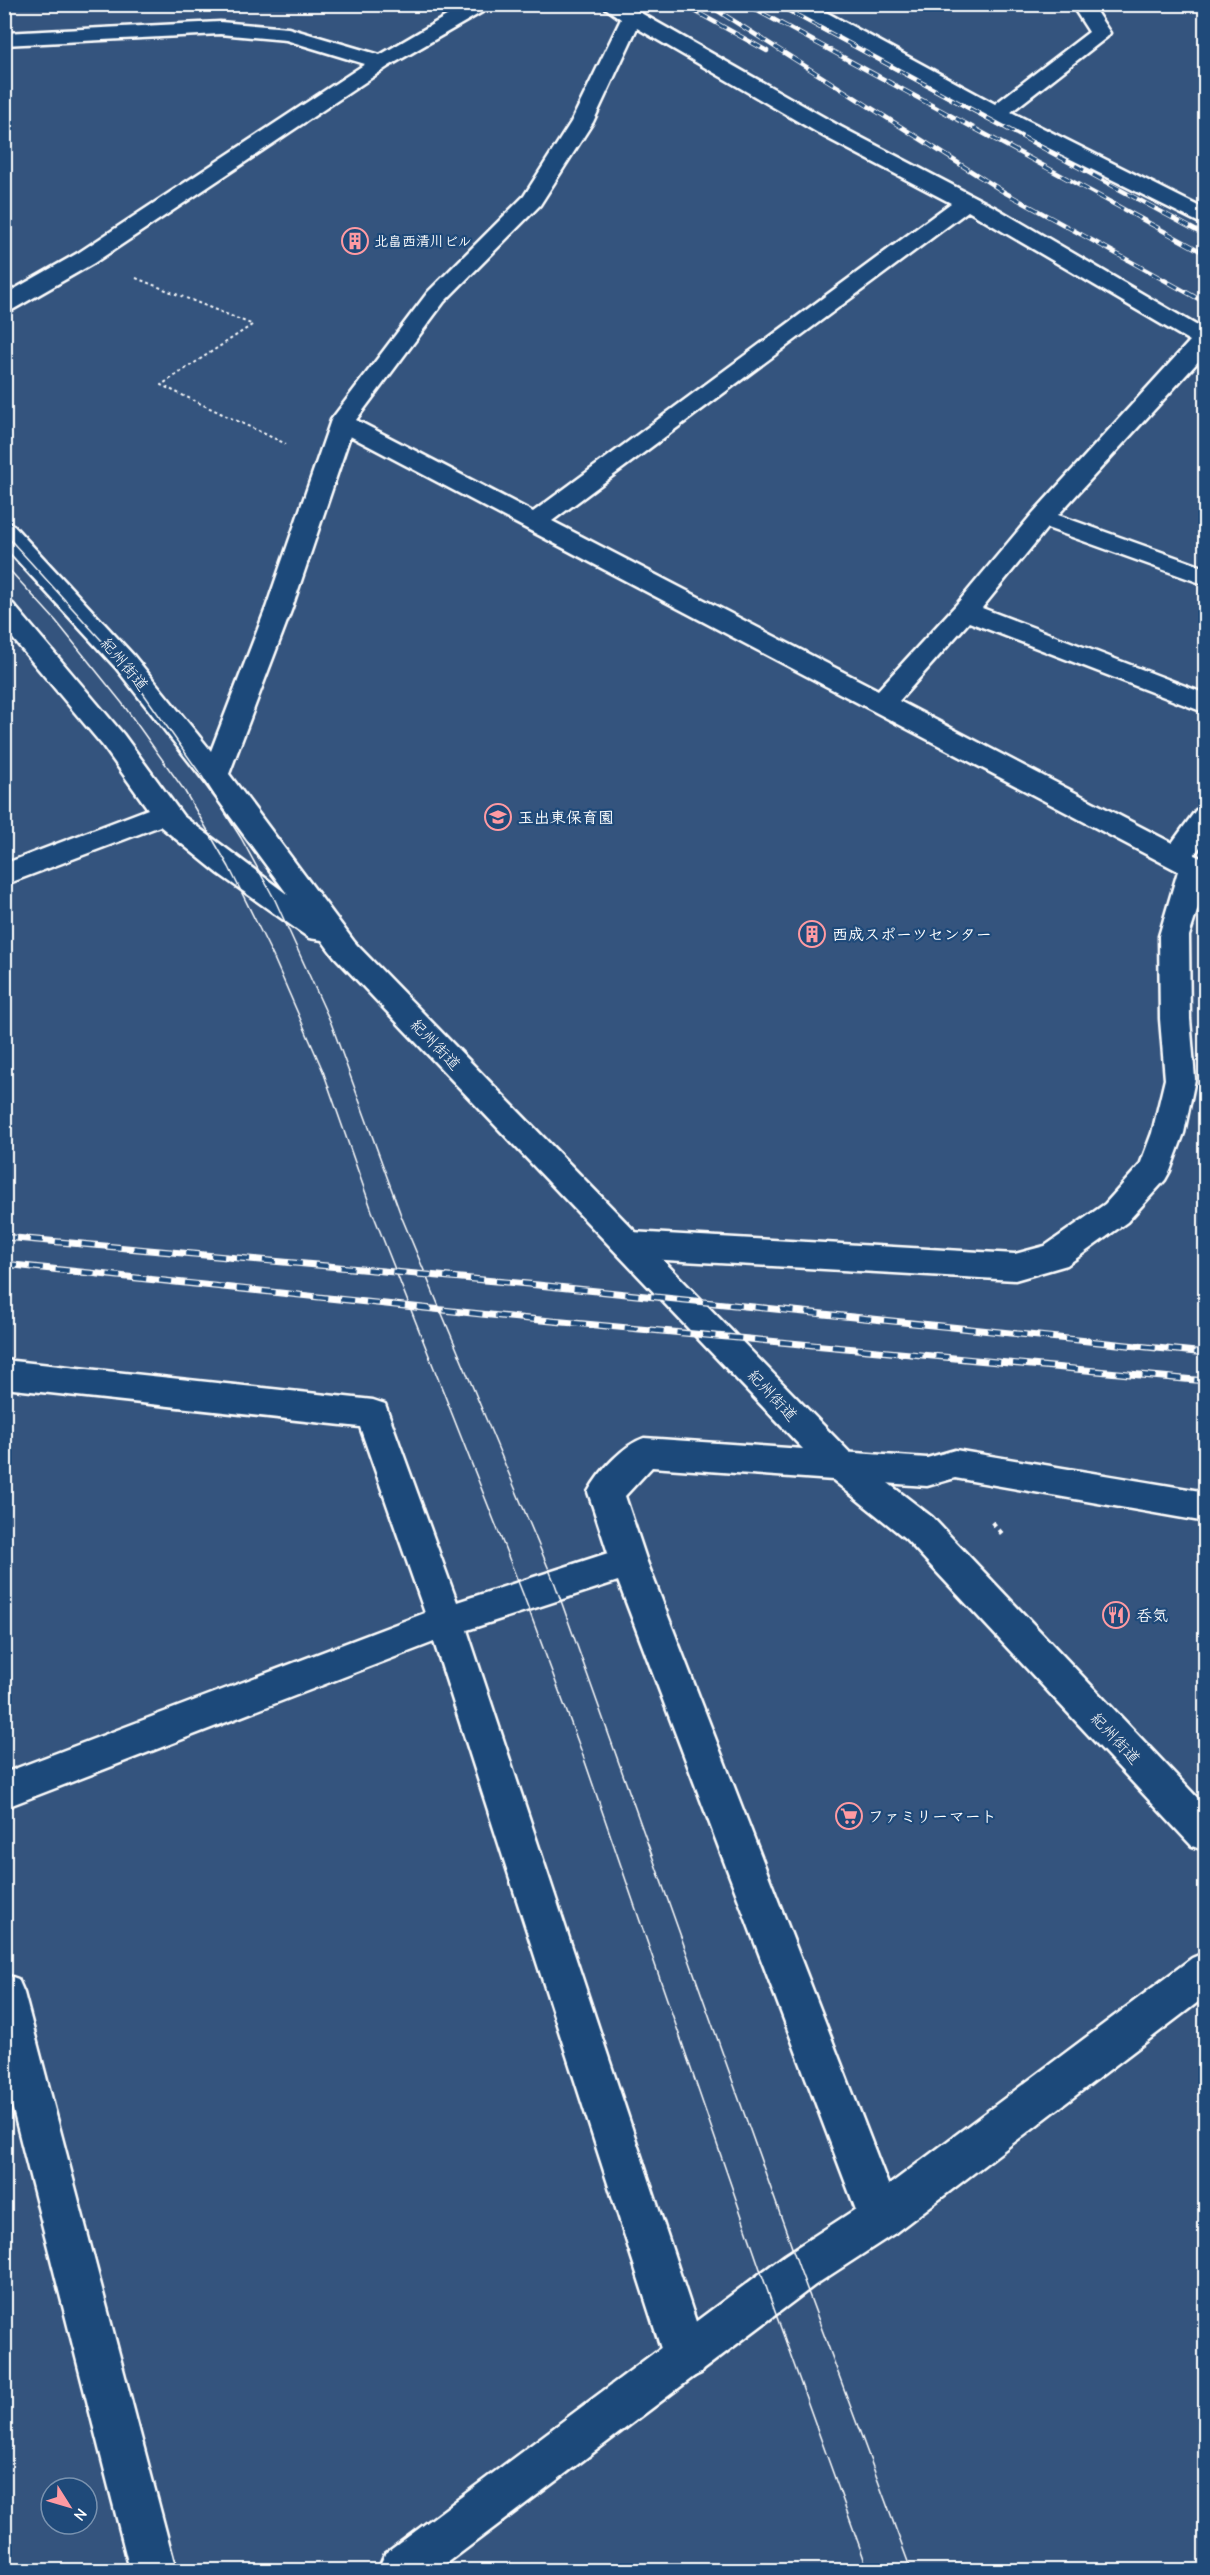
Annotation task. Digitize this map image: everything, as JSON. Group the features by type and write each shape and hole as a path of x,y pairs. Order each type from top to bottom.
{"street":[{"path":"4,305 86,258 382,62 482,4"},
{"path":"610,4 833,132 966,202 1205,340 1042,518 965,610 881,704"},
{"path":"801,4 801,9 996,113 1206,219"},
{"path":"996,113 1100,33 1082,4"},
{"path":"192,10 220,28"},
{"path":"215,775 279,608 342,422 436,297 532,200 582,122 632,18"},
{"path":"4,39 220,28 288,34 382,62"},
{"path":"4,53 40,36"},
{"path":"534,523 966,202"},
{"path":"342,422 1192,866"},
{"path":"1042,518 1206,578"},
{"name":"紀州街道","path":"4,530 125,662 215,775 345,950 841,1466 919,1528 1206,1834"},
{"name":"紀州街道","path":"4,610 113,740 173,823 229,867 345,950"},
{"path":"965,610 1206,704"},
{"path":"4,875 165,813"},
{"path":"631,1245 1015,1267 1055,1256 1116,1214 1154,1171 1168,1132 1180,1079 1175,1019 1174,936 1206,818"},
{"path":"4,1374 373,1414 446,1621 686,2358"},
{"path":"880,2218 629,1562 606,1492 645,1452 927,1472 956,1464 1206,1507"},
{"path":"4,1791 446,1621 629,1562"},
{"path":"400,2571 800,2270 880,2218 1206,1971"},
{"path":"4,1993 153,2571"}],"path":[{"path":"86,258 252,325 160,386 328,463"}],"tram line":[{"path":"4,533 122,663 201,775 241,838 275,900 331,1023 402,1218 555,1584 800,2270 911,2570"},
{"path":"4,564 56,621 122,703 184,790 229,867 273,956 323,1071 372,1211 523,1594 581,1750 769,2295 868,2570"}],"railway":[{"path":"682,4 767,51"},
{"path":"707,4 1004,192 1206,303"},
{"path":"745,4 1206,254"},
{"path":"776,4 1206,236"},
{"path":"4,1237 528,1284 1206,1353"},
{"path":"4,1264 519,1318 1206,1381"}],"place":[{"name":"北畠西清川ビル","path":"355,241"},
{"name":"玉出東保育園","path":"498,817"},
{"name":"西成スポーツセンター","path":"812,934"},
{"name":"呑気","path":"1116,1615"},
{"name":"ファミリーマート","path":"849,1816"}]}
